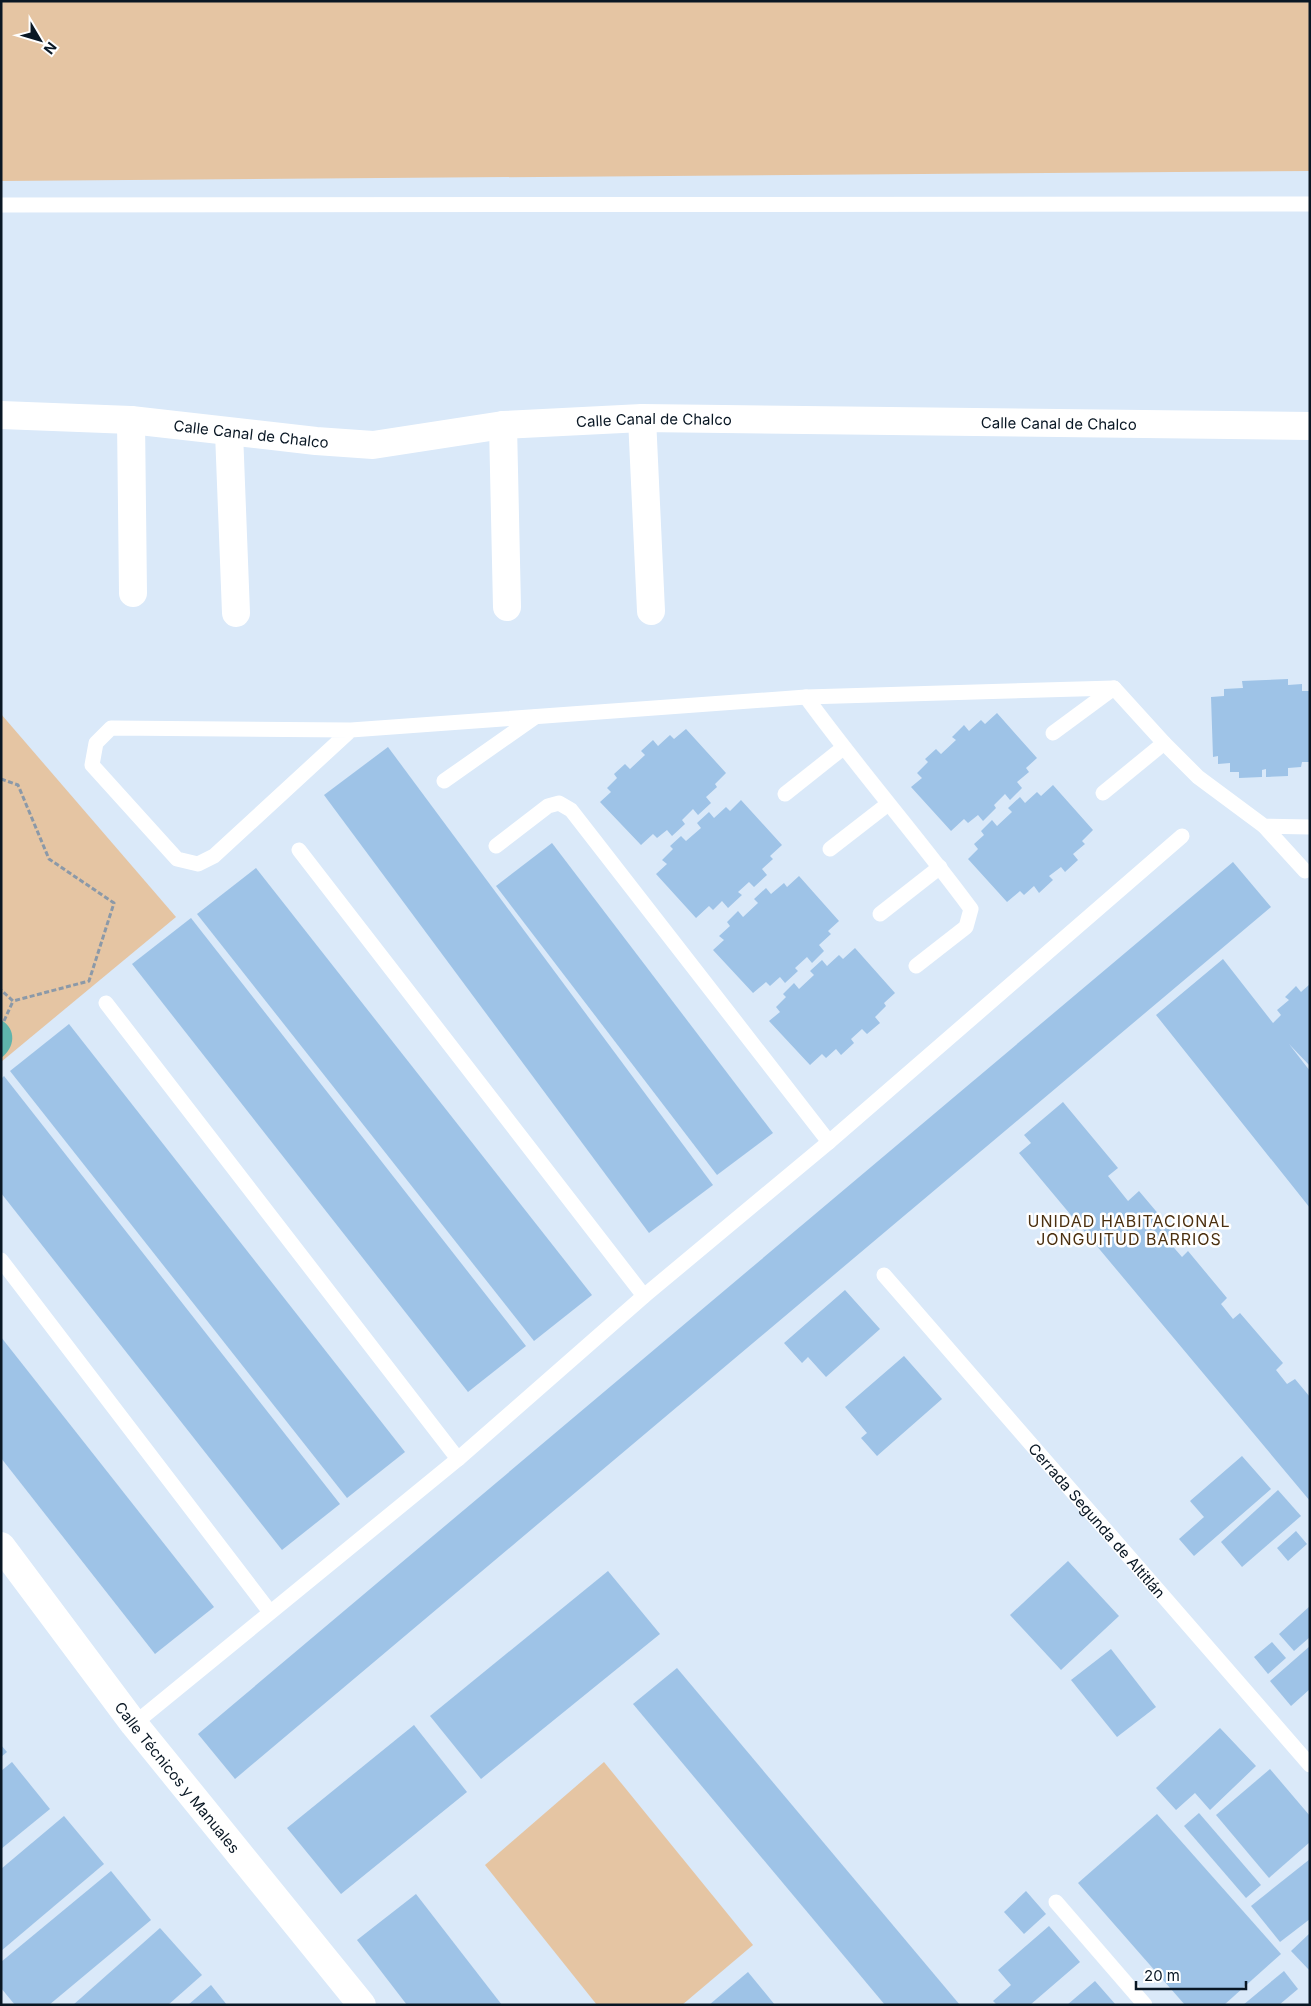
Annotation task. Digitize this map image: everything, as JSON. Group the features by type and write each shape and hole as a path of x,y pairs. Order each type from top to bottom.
{"street":[{"name":"Calle Canal de Chalco","path":"1,415 131,420 229,432 373,445 503,425 642,418 1310,426"},
{"path":"642,418 651,611"},
{"path":"131,420 133,593"},
{"path":"503,425 507,607"},
{"path":"229,432 236,613"},
{"name":"Calle Técnicos y Manuales","path":"1,1546 134,1724 362,2005"}],"lane":[{"path":"1,206 1310,204"},
{"path":"1054,733 1114,688"},
{"path":"351,730 214,856 198,864 176,859 92,765 96,743 111,728 351,730 806,697 1114,688 1198,777 1264,826 1305,871"},
{"path":"806,697 843,748 940,867 971,909 966,927 916,966"},
{"path":"444,781 536,716"},
{"path":"1102,793 1164,743"},
{"path":"786,794 843,748"},
{"path":"496,846 548,806 560,803 571,810 829,1142"},
{"path":"830,849 888,804"},
{"path":"1264,826 1310,827"},
{"path":"134,1724 458,1459 644,1296 829,1142 1182,836"},
{"path":"299,850 644,1296"},
{"path":"880,914 940,867"},
{"path":"106,1003 458,1459"},
{"path":"1,1260 270,1612"},
{"name":"Cerrada Segunda de Altitlán","path":"884,1275 1310,1765"},
{"path":"1056,1902 1145,2005"}],"path":[{"path":"1,779 18,785 49,859 114,903 89,981 13,1001"},
{"path":"1,990 13,1001"},
{"path":"4,1021 13,1001"}],"shaded area":[{"path":"1,1 1310,1 1310,171 1,181"},
{"path":"1,714 176,917 1,1062"},
{"path":"1,1020 10,1028 12,1039 9,1049 1,1058"},
{"path":"604,1762 753,1945 682,2005 597,2005 485,1865"}],"building":[{"path":"1288,679 1288,685 1302,684 1302,691 1310,691 1310,762 1302,762 1301,767 1288,768 1288,776 1266,777 1266,769 1262,770 1262,777 1239,778 1239,772 1230,772 1230,763 1218,764 1218,756 1213,757 1211,697 1224,696 1224,689 1243,688 1242,681"},
{"path":"997,713 1037,758 1026,768 1029,772 1017,782 1022,788 1010,800 1005,794 994,805 996,808 983,821 978,815 968,823 964,819 951,831 911,787 922,778 917,773 928,762 925,759 936,749 941,754 956,740 952,737 964,725 969,731 981,720 985,724"},
{"path":"686,729 726,773 715,784 717,787 706,797 711,803 698,815 693,809 682,820 685,824 672,836 667,830 657,838 653,834 641,845 600,802 611,792 607,788 617,778 614,774 625,764 630,769 645,755 641,751 653,740 658,746 670,735 674,739"},
{"path":"388,747 713,1185 649,1233 324,795"},
{"path":"1053,785 1093,830 1082,841 1085,844 1073,854 1078,860 1065,872 1061,867 1049,876 1053,880 1039,893 1034,886 1024,895 1020,891 1007,902 968,859 978,849 974,844 984,835 981,831 992,820 997,826 1012,812 1008,808 1020,797 1025,803 1037,792 1041,796"},
{"path":"741,800 782,845 770,856 773,859 762,869 767,875 754,887 749,882 738,892 742,895 728,908 722,901 713,910 709,906 696,918 656,874 667,864 662,860 673,849 670,846 681,836 686,841 701,828 697,823 709,812 714,818 726,807 730,811"},
{"path":"552,843 773,1133 717,1175 496,886"},
{"path":"1233,862 1271,907 235,1779 198,1734"},
{"path":"256,868 592,1295 534,1341 197,914"},
{"path":"799,876 839,921 828,931 831,934 819,945 824,951 812,963 807,957 795,968 798,971 785,983 780,977 770,986 766,982 753,993 713,950 724,940 719,936 730,926 727,922 738,911 743,917 758,903 754,899 766,888 771,894 784,883 787,887"},
{"path":"191,918 526,1346 468,1392 132,964"},
{"path":"855,948 895,993 884,1003 886,1006 875,1017 880,1023 867,1034 862,1029 851,1039 854,1043 841,1055 836,1049 826,1058 822,1054 810,1065 769,1021 780,1012 776,1007 786,997 783,994 794,983 799,989 814,975 810,971 822,960 827,966 839,955 843,959"},
{"path":"1223,959 1273,1023 1281,1015 1277,1010 1289,1000 1285,997 1296,986 1301,992 1310,984 1310,1066 1289,1044 1310,1071 1310,1208 1156,1015"},
{"path":"69,1024 405,1452 347,1498 10,1071"},
{"path":"4,1076 340,1504 282,1550 1,1193 1,1079"},
{"path":"1063,1102 1118,1168 1108,1176 1128,1201 1139,1191 1177,1236 1169,1242 1182,1257 1188,1251 1227,1298 1221,1304 1233,1319 1240,1313 1283,1363 1276,1370 1287,1384 1295,1379 1310,1397 1310,1501 1019,1153 1031,1143 1024,1135"},
{"path":"845,1290 880,1329 826,1377 808,1357 802,1363 784,1343"},
{"path":"1,1337 214,1607 155,1654 1,1458"},
{"path":"904,1356 942,1399 877,1456 861,1438 867,1433 845,1407"},
{"path":"1242,1456 1271,1489 1194,1556 1179,1539 1204,1517 1190,1501"},
{"path":"1278,1490 1301,1516 1242,1567 1221,1542"},
{"path":"1296,1531 1307,1544 1288,1561 1277,1548"},
{"path":"1068,1561 1119,1616 1061,1670 1010,1615"},
{"path":"608,1571 660,1634 481,1779 430,1716"},
{"path":"1310,1606 1310,1637 1294,1651 1279,1634"},
{"path":"1272,1642 1286,1658 1268,1674 1254,1657"},
{"path":"1310,1646 1310,1689 1291,1706 1270,1681"},
{"path":"1111,1649 1156,1707 1117,1737 1071,1680"},
{"path":"677,1668 960,2005 885,2005 633,1704"},
{"path":"414,1725 467,1792 341,1894 287,1828"},
{"path":"1220,1728 1256,1766 1210,1810 1195,1793 1176,1810 1156,1788"},
{"path":"1,1745 7,1752 1,1757"},
{"path":"12,1762 50,1809 1,1849 1,1771"},
{"path":"1270,1769 1310,1816 1310,1842 1269,1878 1216,1815"},
{"path":"1199,1813 1261,1885 1246,1898 1184,1826"},
{"path":"1157,1814 1281,1954 1224,2005 1185,2005 1078,1883"},
{"path":"64,1816 104,1864 1,1951 1,1869"},
{"path":"1310,1859 1310,1919 1280,1942 1251,1906"},
{"path":"111,1871 151,1920 49,2005 15,2005 1,1988 1,1962"},
{"path":"1026,1891 1046,1914 1024,1934 1004,1912"},
{"path":"416,1894 502,2005 407,2005 357,1940"},
{"path":"1049,1926 1080,1962 1030,2005 997,2005 993,2001 1011,1985 998,1970"},
{"path":"160,1928 202,1975 168,2005 73,2005"},
{"path":"1310,1933 1310,1971 1291,1951"},
{"path":"1284,1971 1298,1989 1279,2005 1243,2005"},
{"path":"748,1972 775,2005 709,2005"},
{"path":"1095,1981 1116,2005 1067,2005"},
{"path":"211,1985 227,2005 188,2005"}],"district":[{"name":"UNIDAD HABITACIONAL JONGUITUD BARRIOS","path":"1129,1230"}]}
